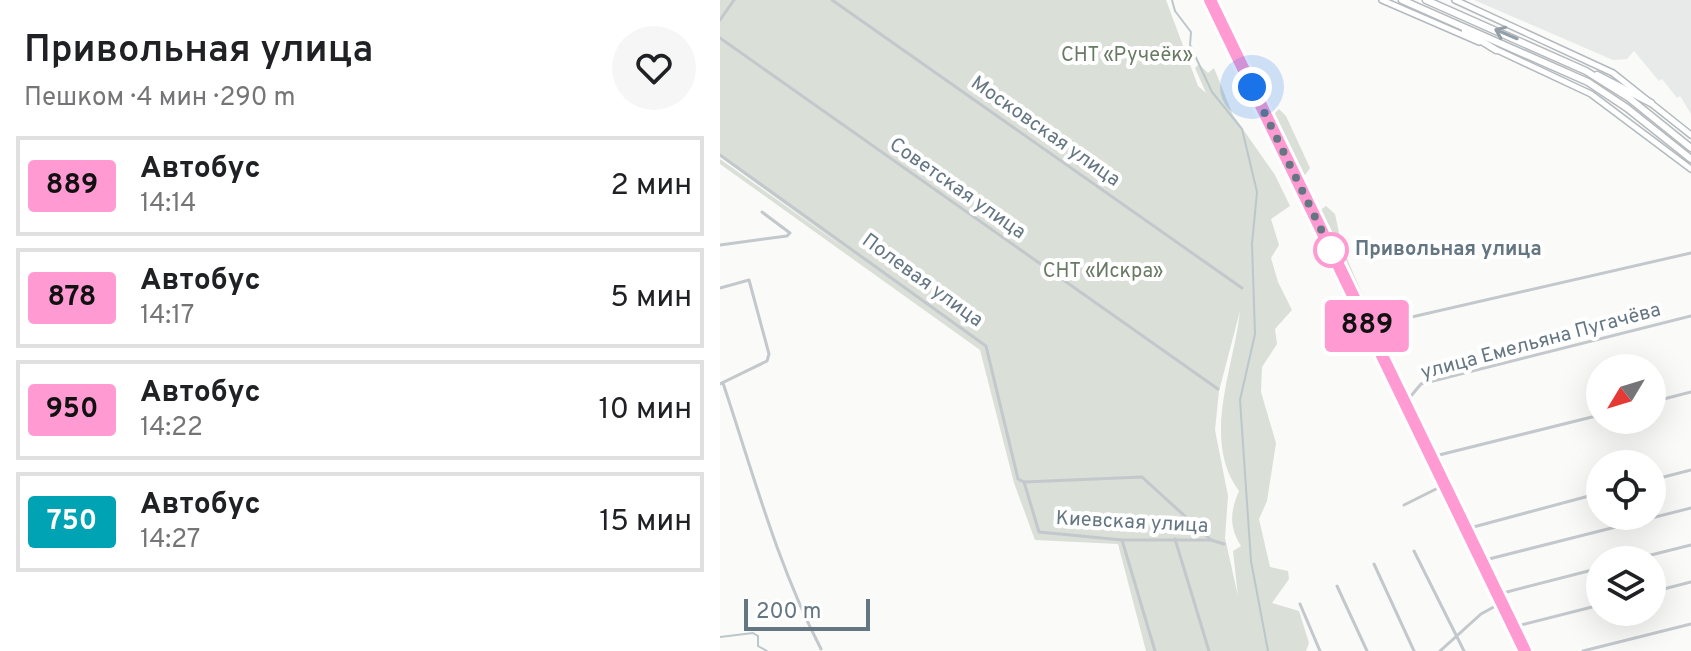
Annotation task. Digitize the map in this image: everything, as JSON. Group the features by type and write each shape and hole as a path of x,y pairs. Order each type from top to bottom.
{"main road":[{"path":"1382,0 1591,94 1691,169"},
{"path":"1402,0 1588,82 1691,159"},
{"path":"1426,0 1609,79 1651,103"},
{"path":"1458,1 1592,61 1691,135"},
{"path":"1445,19 1496,50"},
{"path":"1586,71 1629,98 1691,148"}],"street":[{"path":"720,20 734,0"},
{"name":"Московская улица","path":"832,0 1242,288"},
{"path":"1210,0 1525,651"},
{"name":"Советская улица","path":"720,38 1218,389"},
{"name":"Полевая улица","path":"720,155 986,346 1018,479 1024,482 1039,532"},
{"path":"720,245 787,236 790,233 762,212"},
{"path":"1368,327 1691,253"},
{"path":"720,288 749,280 769,354 767,361 721,384 766,523 780,547 801,610 821,649"},
{"name":"улица Емельяна Пугачёва","path":"1405,403 1421,384 1691,316"},
{"path":"1666,398 1691,392"},
{"path":"1431,457 1586,418"},
{"path":"1666,476 1691,470"},
{"path":"1024,482 1142,477 1211,540"},
{"path":"1404,505 1444,485"},
{"path":"1466,529 1586,497"},
{"path":"1481,561 1691,508"},
{"name":"Киевская улица","path":"1039,532 1122,540 1211,540 1224,544"},
{"path":"1175,539 1209,651"},
{"path":"1122,540 1155,651"},
{"path":"1666,551 1691,545"},
{"path":"1414,551 1464,651"},
{"path":"1374,564 1414,651"},
{"path":"1497,595 1586,572"},
{"path":"1666,588 1691,582"},
{"path":"1337,586 1367,651"},
{"path":"1440,651 1481,614 1501,603"},
{"path":"1300,604 1320,651"},
{"path":"1513,627 1586,609"},
{"path":"1583,651 1691,624"}],"shaded area":[{"path":"1474,0 1691,0 1691,114 1680,96 1677,98 1662,79 1659,81 1634,51 1627,59 1613,60"}],"green space":[{"name":"СНТ «Искра»","path":"720,0 1166,0 1198,86 1206,93 1195,68 1199,64 1208,73 1214,68 1233,115 1275,175 1290,206 1271,219 1279,245 1271,258 1278,282 1292,310 1275,329 1277,344 1262,367 1261,392 1276,443 1267,501 1259,519 1270,567 1288,571 1289,579 1272,603 1299,611 1309,643 1306,651 1146,651 1118,544 1035,540 1014,483 980,350 720,164 720,159 856,256 720,157","holes":["1240,311 1221,427 1222,449 1228,471 1239,491 1232,519 1241,546 1233,551 1238,596 1225,538 1228,496 1215,430 1219,391"]},
{"path":"1279,109 1286,116 1310,168 1305,175 1300,174 1273,115"},
{"path":"1326,206 1335,214 1342,247 1374,321 1370,320 1319,211"}],"waterway":[{"path":"1172,0 1175,11 1191,32 1190,45 1212,92 1242,129 1257,192 1252,244 1255,334 1240,400 1251,561 1268,651"},
{"path":"720,637 753,633 758,636 758,646 767,651"}],"bus line":[{"name":"889","path":"1210,0 1525,651"}],"place":[{"name":"Привольная улица","path":"1331,250"}],"route":[{"path":"1252,87 1331,250"}],"park label":[{"name":"СНТ «Ручеёк»","path":"1127,56"}]}
